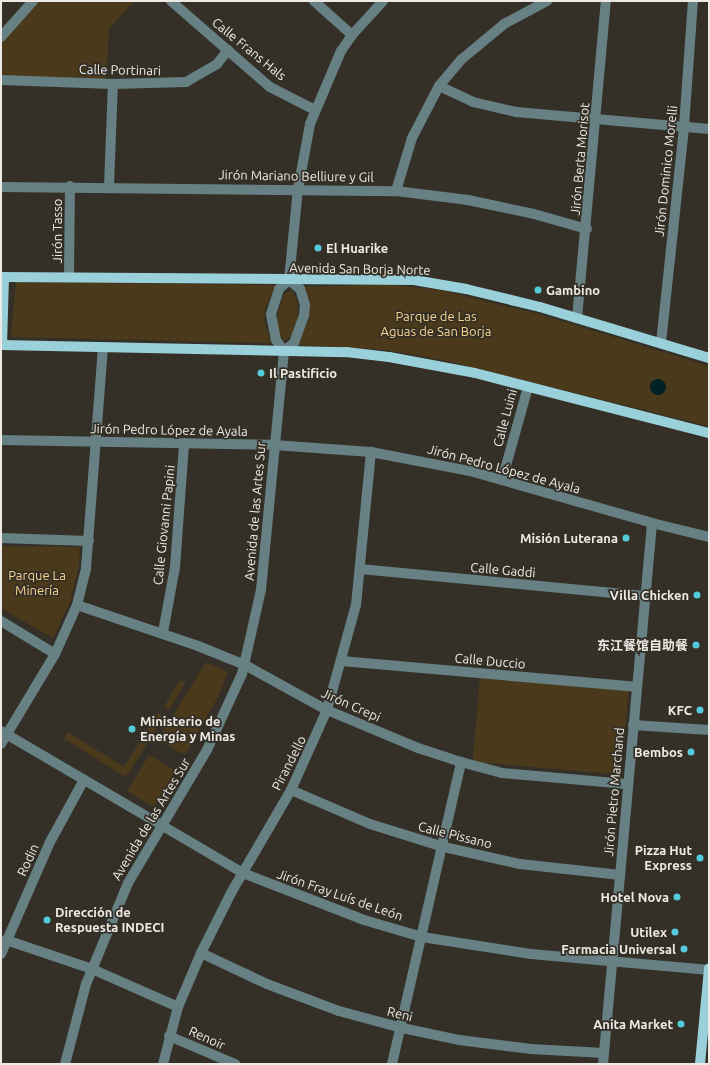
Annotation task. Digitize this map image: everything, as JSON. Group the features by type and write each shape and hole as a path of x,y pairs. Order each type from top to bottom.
{"main road":[{"name":"Avenida San Borja Norte","path":"2,277 414,280 466,289 577,318 709,358"},
{"path":"2,277 2,345 103,349 346,352 389,357 475,373 709,433"},
{"path":"700,1064 709,969"}],"street":[{"path":"1,37 33,1"},
{"name":"Calle Frans Hals","path":"171,1 270,87 315,110"},
{"path":"314,1 352,34"},
{"path":"289,280 300,289 305,305 304,316 294,343 284,351 276,340 271,314 280,289 289,280 298,189 310,124 331,72 352,34 383,1"},
{"path":"396,191 412,138 439,86 462,59 504,24 547,1"},
{"name":"Jirón Berta Morisot","path":"577,318 587,229 606,1"},
{"name":"Jirón Dominico Morelli","path":"661,343 684,126 692,1"},
{"name":"Calle Portinari","path":"1,80 113,84 186,82 217,64 228,50"},
{"path":"109,186 113,84"},
{"path":"439,86 474,102 494,108 709,129"},
{"name":"Jirón Tasso","path":"69,277 70,186"},
{"name":"Jirón Mariano Belliure y Gil","path":"1,187 109,186 396,191 468,200 534,214 587,229"},
{"path":"1,744 4,732 56,654 76,605 86,568 97,442 103,349"},
{"name":"Avenida de las Artes Sur","path":"65,1064 92,969 128,883 161,825 207,750 236,692 245,665 261,590 284,351"},
{"name":"Calle Luini","path":"502,480 528,387"},
{"name":"Jirón Pedro López de Ayala","path":"1,440 274,445 371,452 502,480 652,523 709,536"},
{"name":"Calle Giovanni Papini","path":"163,632 176,567 184,443"},
{"name":"Pirandello","path":"163,1064 169,1036 178,1007 201,953 243,874 291,790 327,710 356,605 371,452"},
{"name":"Jirón Pietro Marchand","path":"603,1064 627,784 652,523"},
{"path":"1,538 89,541"},
{"name":"Calle Gaddi","path":"360,569 645,596"},
{"name":"Jirón Crepi","path":"76,605 163,632 245,665 327,710 418,748 461,762 502,773 627,784"},
{"path":"1,621 56,654"},
{"name":"Calle Duccio","path":"341,660 636,687"},
{"path":"633,725 709,730"},
{"name":"Jirón Fray Luís de León","path":"4,732 243,874 315,903 422,937 530,954 709,969"},
{"path":"392,1064 402,1028 444,847 461,762"},
{"name":"Rodin","path":"1,952 50,842 84,780"},
{"name":"Calle Pissano","path":"291,790 370,824 444,847 520,864 620,875"},
{"path":"6,940 92,969 178,1007"},
{"name":"Reni","path":"201,953 296,995 339,1011 402,1028 459,1040 531,1049 604,1053"},
{"name":"Renoir","path":"169,1036 234,1064"}],"green space":[{"path":"39,1 134,1 109,29 106,80 1,76 1,43"},
{"path":"16,282 276,285 265,308 264,320 271,343 11,337"},
{"name":"Parque de Las Aguas de San Borja","path":"386,284 440,290 538,314 709,366 709,426 447,361 387,350 299,345 309,317 303,287"},
{"path":"290,290 293,292 297,302 298,320 293,334 285,341 279,334 277,318 283,296"},
{"name":"Parque La Minería","path":"1,546 80,547 79,564 70,602 53,638 1,608"},
{"path":"206,662 228,672 218,697 185,755 158,740"},
{"path":"480,677 628,690 621,775 473,762"},
{"path":"180,680 185,683 169,710 164,707"},
{"path":"158,713 164,717 126,777 64,739 68,732 124,767"},
{"path":"149,755 176,771 154,807 127,791"}],"water":[{"path":"658,379 664,381 666,387 664,393 658,395 652,393 650,387 652,381"}],"place":[{"name":"El Huarike","path":"318,248"},
{"name":"Gambino","path":"538,290"},
{"name":"Il Pastificio","path":"261,373"},
{"name":"Misión Luterana","path":"626,538"},
{"name":"Villa Chicken","path":"697,595"},
{"name":"东江餐馆自助餐","path":"696,645"},
{"name":"KFC","path":"700,710"},
{"name":"Ministerio de Energía y Minas","path":"132,729"},
{"name":"Bembos","path":"691,752"},
{"name":"Pizza Hut Express","path":"700,858"},
{"name":"Hotel Nova","path":"677,897"},
{"name":"Dirección de Respuesta INDECI","path":"47,920"},
{"name":"Utilex","path":"675,932"},
{"name":"Farmacia Universal","path":"684,949"},
{"name":"Anita Market","path":"681,1024"}]}
